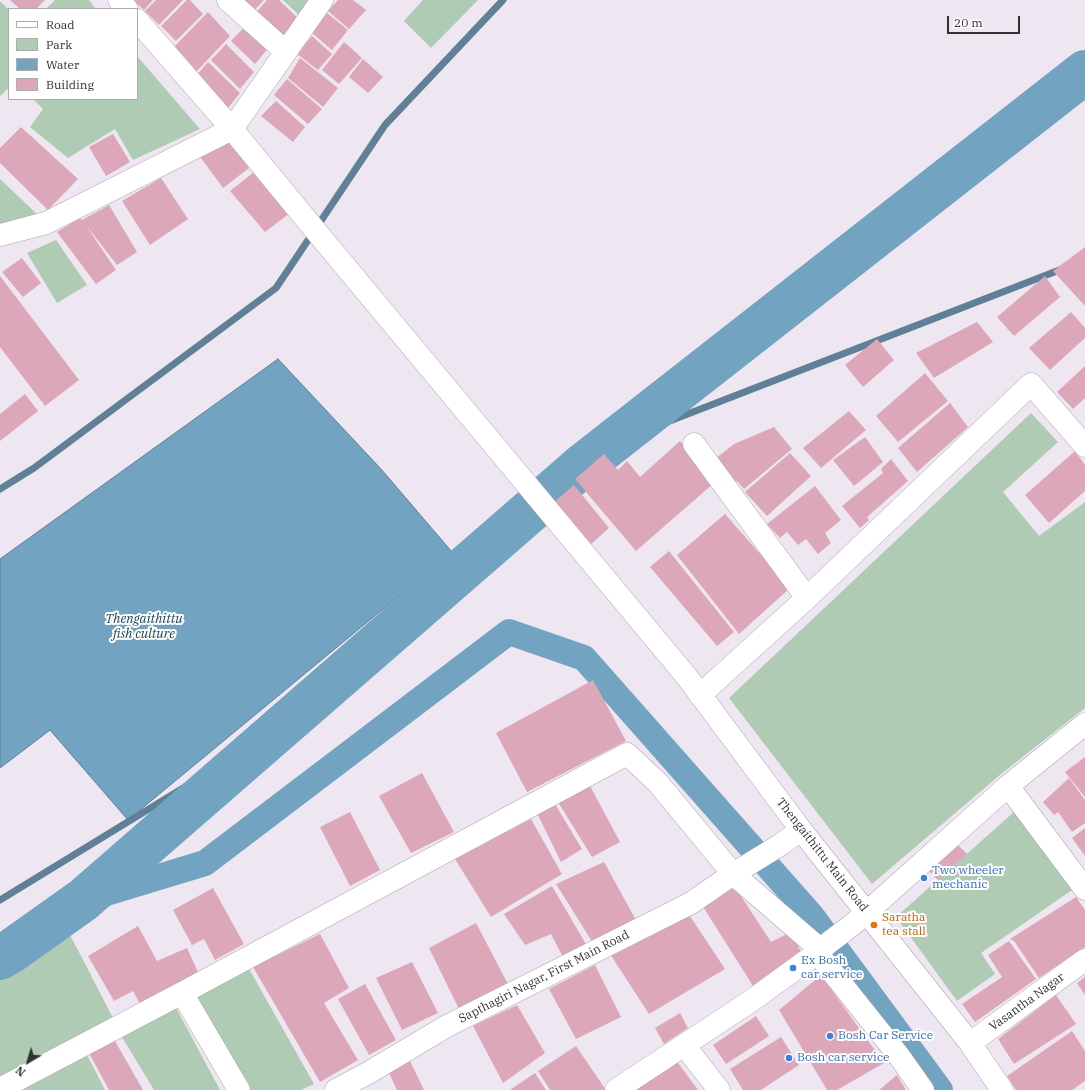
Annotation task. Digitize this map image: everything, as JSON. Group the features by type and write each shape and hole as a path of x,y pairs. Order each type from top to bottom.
{"street":[{"path":"119,0 126,8"},
{"path":"228,0 286,52"},
{"path":"0,236 46,223 232,129 322,0"},
{"name":"Thengaithittu Main Road","path":"138,21 232,129 686,676 801,830 859,919 970,1043 1002,1090"},
{"path":"700,695 807,598 1031,384 1085,446"},
{"path":"694,444 807,598"},
{"path":"616,1090 751,1001 822,948 859,919 1008,786 1085,724"},
{"path":"0,1089 627,754 658,783 814,943 822,948 923,1090"},
{"path":"1008,786 1085,889"},
{"name":"Sapthagiri Nagar, First Main Road","path":"336,1090 368,1073 447,1026 691,903 801,830"},
{"name":"Vasantha Nagar","path":"970,1043 1085,960"},
{"path":"182,993 239,1090"},
{"path":"684,1046 719,1090"}],"green space":[{"path":"55,0 89,0 95,8 47,8"},
{"path":"283,0 317,0 304,20"},
{"path":"423,0 478,0 431,48 404,21"},
{"path":"0,1 8,9 8,89 0,96"},
{"path":"138,57 200,129 133,160 115,129 68,158 30,127 43,109 34,100 138,100"},
{"path":"0,179 39,216 0,232"},
{"path":"56,240 87,285 57,303 27,253"},
{"path":"1031,413 1058,442 1003,492 1039,536 1085,502 1085,708 1001,774 872,884 729,698"},
{"path":"1015,811 1072,890 981,953 995,974 957,1001 896,917"},
{"path":"66,927 113,1018 0,1078 0,967"},
{"path":"248,967 314,1084 301,1090 248,1090 196,996"},
{"path":"174,1004 220,1090 154,1090 119,1032"},
{"path":"84,1049 105,1090 7,1090"}],"water":[{"name":"Thengaithittu fish culture","path":"278,359 381,469 452,552 128,820 50,730 0,768 0,559"}],"building":[{"path":"10,0 45,0 37,8 19,8"},
{"path":"133,0 153,0 144,10"},
{"path":"156,0 183,0 159,25 145,11"},
{"path":"187,0 190,0 203,14 176,41 161,26"},
{"path":"237,0 264,0 252,13"},
{"path":"267,0 279,0 300,20 280,41 252,17"},
{"path":"338,0 353,0 366,10 349,29 328,11"},
{"path":"208,12 230,36 195,73 172,49"},
{"path":"327,13 348,30 332,50 312,33"},
{"path":"248,23 271,45 255,64 231,41"},
{"path":"312,36 332,54 318,70 297,54"},
{"path":"344,42 362,58 339,84 322,70"},
{"path":"226,44 254,72 240,89 211,60"},
{"path":"300,58 338,88 323,107 288,78"},
{"path":"363,59 383,77 368,93 349,77"},
{"path":"208,62 240,93 228,108 196,76"},
{"path":"287,79 322,109 308,124 274,95"},
{"path":"276,101 305,127 293,142 261,116"},
{"path":"21,127 78,179 48,210 0,163 0,148"},
{"path":"113,134 130,162 106,176 89,147"},
{"path":"228,136 249,168 223,188 198,154"},
{"path":"254,172 290,213 265,232 230,191"},
{"path":"161,178 188,219 150,245 122,201"},
{"path":"109,205 137,252 117,265 85,224 116,270 96,284 57,232 80,218 82,220"},
{"path":"1085,247 1085,306 1053,271"},
{"path":"22,258 41,283 23,297 2,272"},
{"path":"0,276 79,380 45,406 0,347"},
{"path":"1045,276 1060,297 1014,336 997,317"},
{"path":"1071,312 1085,328 1085,338 1050,370 1029,348"},
{"path":"977,322 993,342 934,378 916,353"},
{"path":"877,339 894,360 863,387 845,365"},
{"path":"1085,366 1085,398 1073,409 1057,392"},
{"path":"925,373 948,401 898,442 876,416"},
{"path":"25,394 38,411 0,441 0,414"},
{"path":"950,403 968,427 917,472 898,448"},
{"path":"849,411 866,430 821,468 803,448"},
{"path":"774,427 792,449 744,489 737,481 732,485 711,462 734,444"},
{"path":"865,437 883,462 854,486 833,460"},
{"path":"680,441 714,483 636,551 575,479 604,454 618,470 627,461 640,477"},
{"path":"1075,451 1085,465 1085,491 1049,523 1025,495"},
{"path":"790,453 811,476 767,516 745,492"},
{"path":"891,459 908,481 867,517 869,520 860,528 842,506 883,473 881,469"},
{"path":"574,485 609,528 589,546 553,503"},
{"path":"815,486 841,520 825,533 831,543 818,554 806,539 798,545 787,532 780,538 767,524"},
{"path":"725,514 790,588 739,634 677,555"},
{"path":"669,551 734,632 717,646 650,567"},
{"path":"593,680 626,741 527,792 496,733"},
{"path":"1085,757 1085,797 1065,772"},
{"path":"422,773 454,832 411,853 379,796"},
{"path":"1069,778 1085,800 1085,823 1072,832 1058,812 1054,815 1043,802"},
{"path":"589,784 620,842 592,857 558,802"},
{"path":"555,804 582,849 561,862 537,813"},
{"path":"350,812 380,870 350,886 320,827"},
{"path":"531,819 562,874 491,917 455,859"},
{"path":"1085,828 1085,856 1072,838"},
{"path":"955,842 967,854 938,880 926,868"},
{"path":"604,862 636,920 593,943 556,884"},
{"path":"552,886 587,946 565,961 551,934 525,945 504,914"},
{"path":"735,887 771,942 791,932 804,958 753,986 702,905"},
{"path":"213,888 244,944 215,960 204,939 192,945 173,910"},
{"path":"1076,897 1085,910 1085,947 1039,978 1014,941 1010,939"},
{"path":"688,913 725,969 649,1014 610,954"},
{"path":"476,923 510,988 460,1011 429,948"},
{"path":"138,926 157,961 187,948 198,972 140,1004 133,991 114,1001 88,956"},
{"path":"320,934 349,988 324,1003 358,1060 320,1082 253,967"},
{"path":"1009,941 1036,979 975,1022 962,1004 1002,977 988,955"},
{"path":"412,962 438,1013 402,1030 376,978"},
{"path":"595,965 621,1017 576,1039 549,989"},
{"name":"Bosh Car Service","path":"821,975 884,1063 837,1090 827,1090 779,1010"},
{"path":"1085,977 1085,995 1077,983"},
{"path":"365,984 396,1040 369,1055 338,999"},
{"path":"1056,995 1076,1024 1014,1064 998,1039"},
{"path":"517,1005 545,1053 503,1083 473,1026"},
{"path":"680,1013 688,1028 664,1044 655,1028"},
{"path":"756,1016 769,1036 726,1064 713,1045"},
{"path":"1072,1031 1085,1051 1085,1081 1072,1090 1016,1090 1007,1076"},
{"path":"781,1037 799,1065 761,1090 743,1090 730,1069"},
{"path":"115,1041 143,1090 109,1090 89,1053"},
{"path":"576,1046 606,1090 550,1090 538,1071"},
{"path":"409,1059 424,1090 397,1090 387,1069"},
{"path":"676,1060 698,1090 632,1090"},
{"path":"535,1073 546,1090 510,1090"},
{"path":"897,1075 906,1090 879,1090"}],"waterway":[{"path":"0,489 34,468 276,288 385,125 503,0"},
{"path":"0,958 83,900 583,465 1085,72"},
{"path":"0,900 211,771 468,544 569,460 1062,269"},
{"path":"83,900 205,863 509,632 584,658 811,915 940,1090"}],"place":[{"name":"Two wheeler mechanic","path":"924,878"},
{"name":"Saratha tea stall","path":"874,925"},
{"name":"Ex Bosh car service","path":"793,968"},
{"name":"Bosh Car Service","path":"830,1036"},
{"name":"Bosh car service","path":"789,1058"}]}
